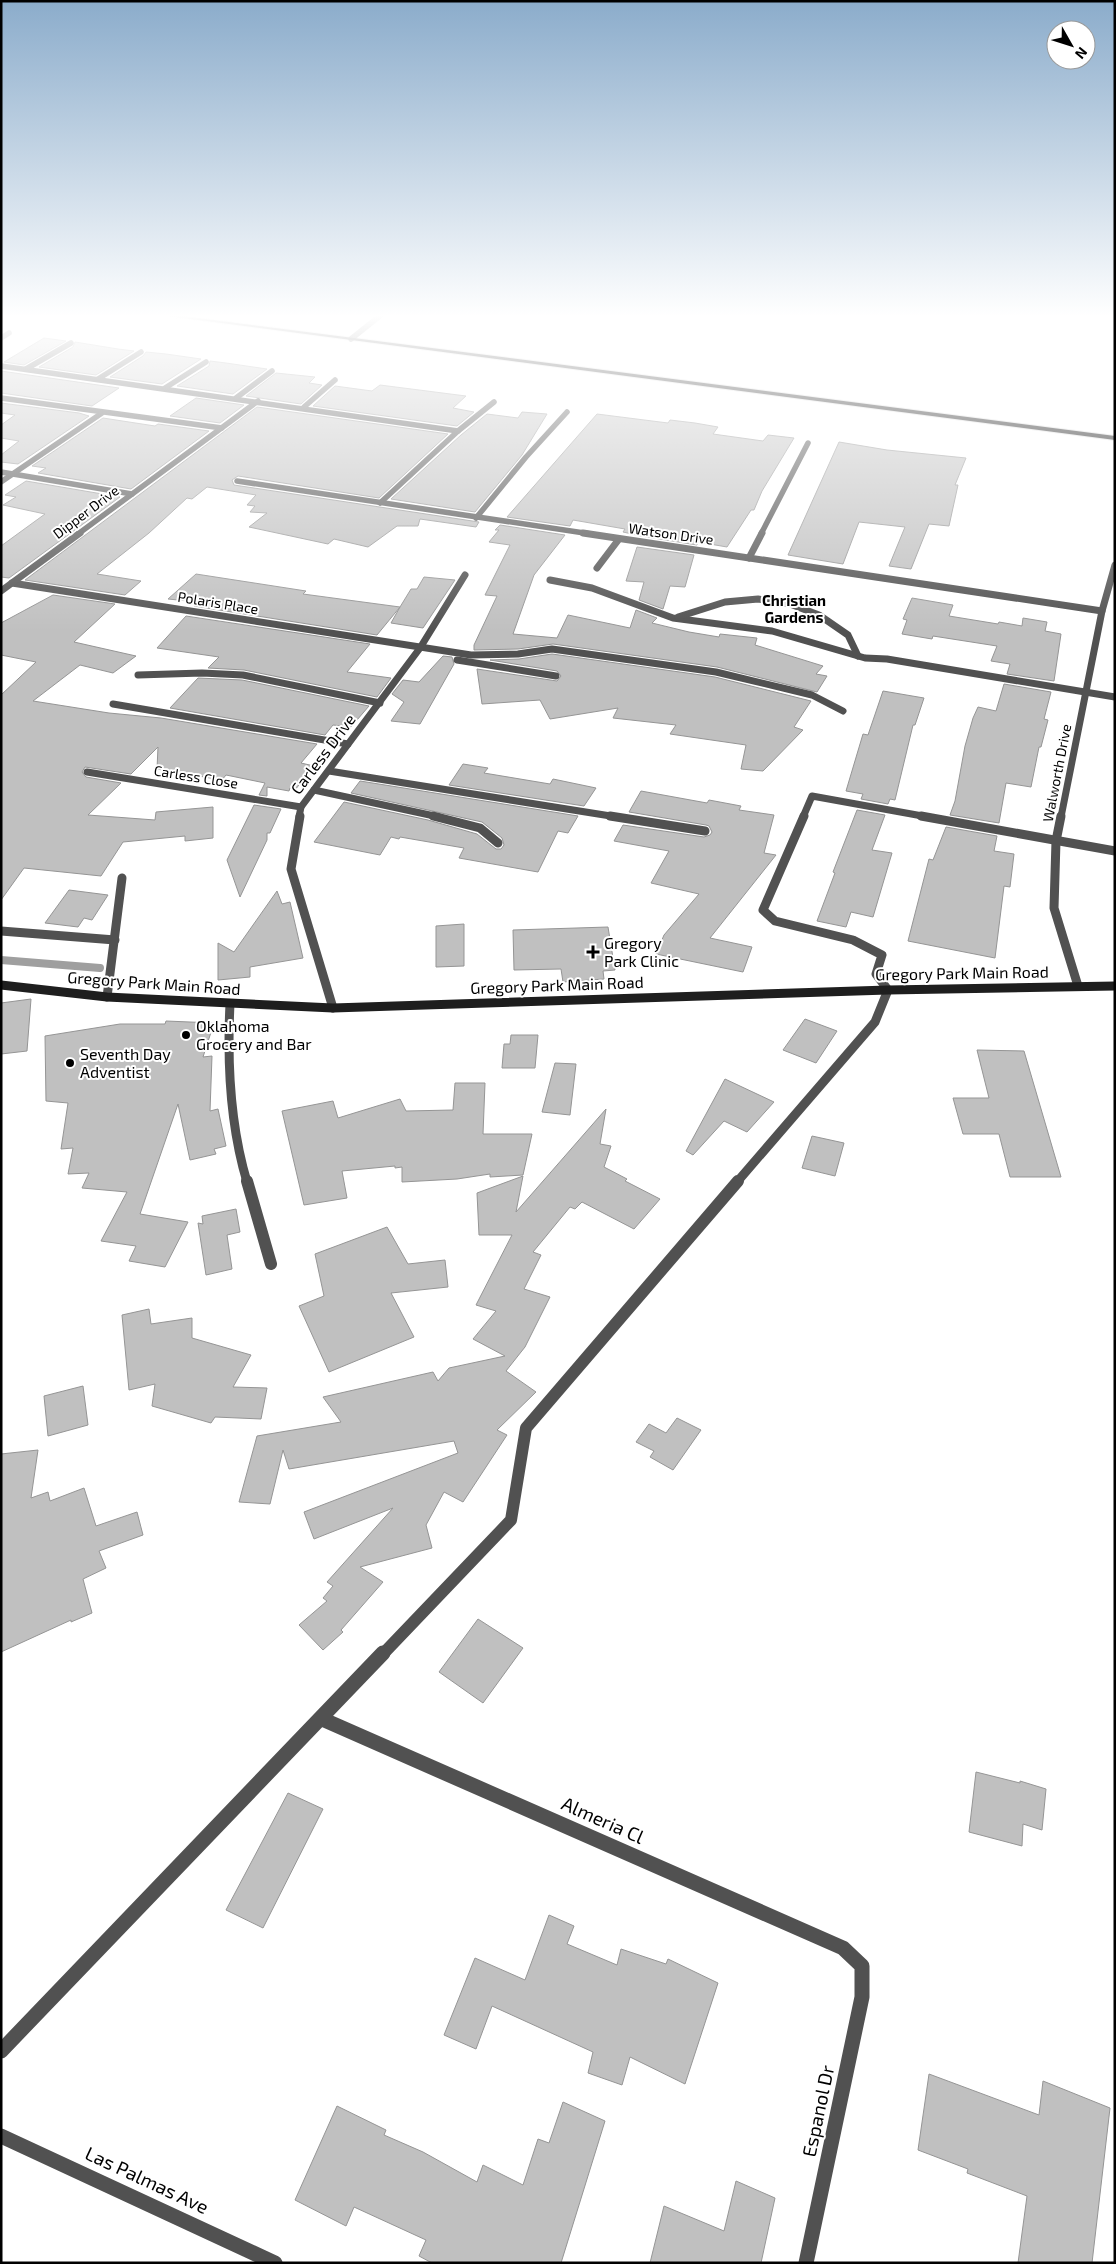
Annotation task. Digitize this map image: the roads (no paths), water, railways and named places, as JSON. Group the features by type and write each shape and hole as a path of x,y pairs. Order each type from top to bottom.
{"main road":[{"path":"981,421 1115,438"}],"street":[{"path":"1,482 90,421"},
{"path":"167,421 222,428"},
{"name":"Dipper Drive","path":"1,591 232,421"},
{"path":"389,421 458,431"},
{"path":"380,503 471,421"},
{"path":"476,518 526,457 559,421"},
{"path":"749,558 808,443"},
{"path":"1,472 132,494"},
{"name":"Watson Drive","path":"237,481 1102,611"},
{"path":"597,568 619,539"},
{"name":"Walworth Drive","path":"1078,986 1054,908 1056,841 1102,611 1115,564"},
{"name":"Carless Drive","path":"333,1008 291,869 302,807 419,651 466,575"},
{"path":"550,580 592,588 673,618 772,631 858,656 887,658 1115,697"},
{"name":"Polaris Place","path":"12,583 419,651"},
{"path":"673,618 725,602 758,599 790,604 819,616 848,635 858,656"},
{"path":"419,651 471,655 518,654 552,649 716,672 812,696 843,711"},
{"path":"419,651 556,676"},
{"path":"138,675 202,673 243,675 380,703"},
{"path":"114,704 348,744"},
{"path":"329,771 705,831"},
{"name":"Carless Close","path":"87,772 302,807"},
{"path":"314,790 462,822 480,828 498,843"},
{"path":"1,2052 511,1520 526,1428 875,1022 888,990 876,974 882,955 853,940 775,920 763,910 812,796 1115,851"},
{"path":"107,993 122,878"},
{"path":"1,931 115,940"},
{"name":"Gregory Park Main Road","path":"1,986 230,1004 333,1008 888,990 1115,986"},
{"path":"230,1004 228,1047 237,1148 271,1264"},
{"name":"Almeria Cl","path":"322,1719 843,1948 862,1966"},
{"name":"Espanol Dr","path":"806,2263 862,1996 862,1966"},
{"name":"Las Palmas Ave","path":"1,2136 275,2263"}],"waterway":[{"path":"1,960 100,968"}],"place":[{"name":"Gregory Park Clinic","path":"593,952"},
{"name":"Oklahoma Grocery and Bar","path":"186,1035"},
{"name":"Seventh Day Adventist","path":"70,1063"}],"district":[{"name":"Christian Gardens","path":"794,610"}]}
